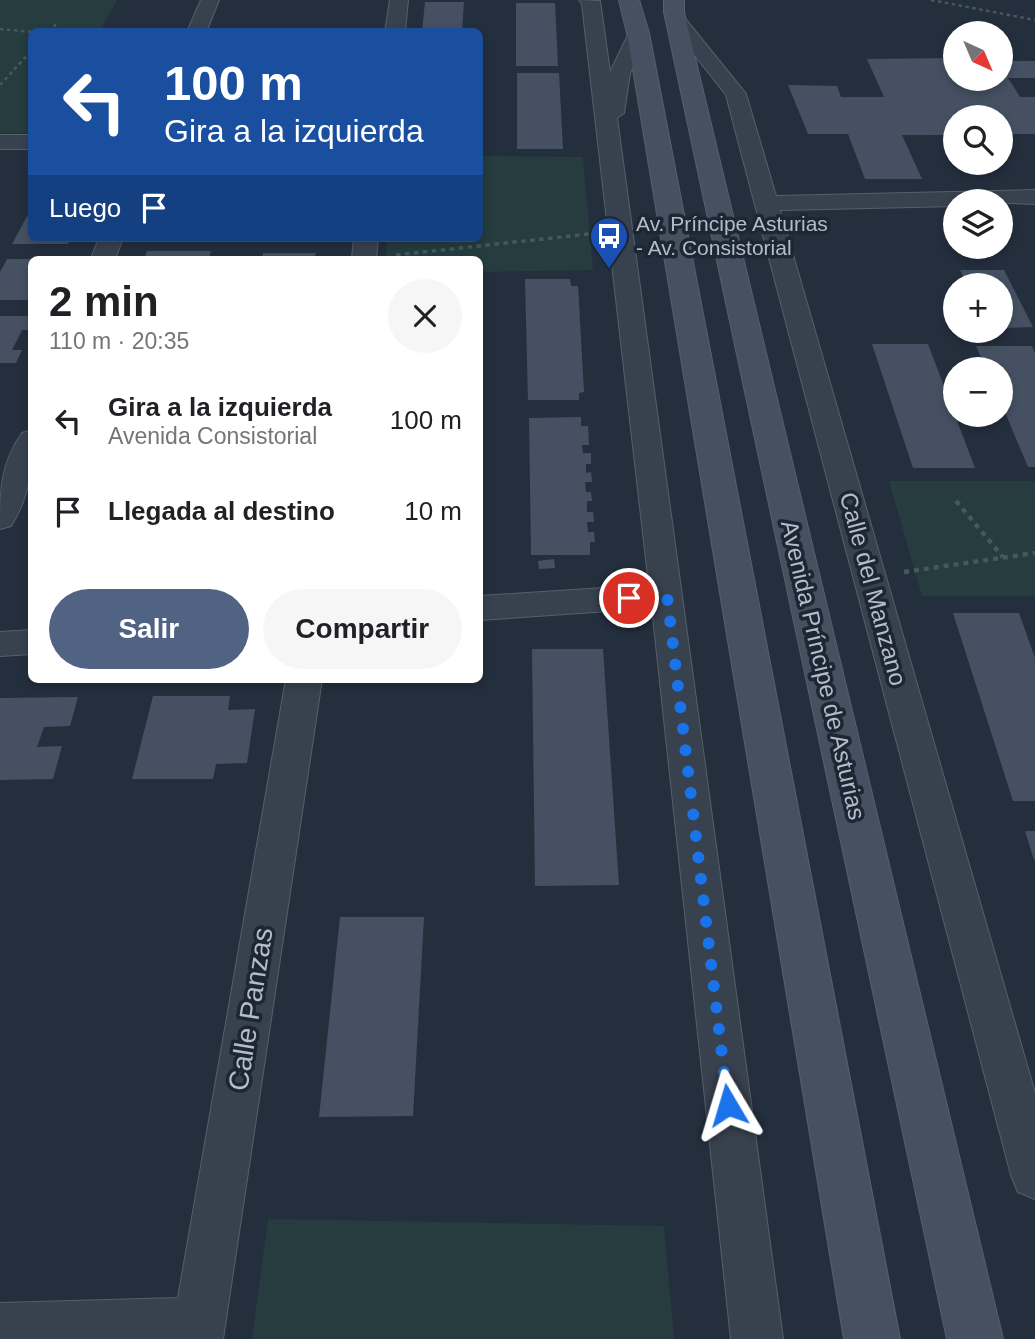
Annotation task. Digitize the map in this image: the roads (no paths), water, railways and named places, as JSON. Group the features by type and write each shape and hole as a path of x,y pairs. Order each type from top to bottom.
{"street":[{"path":"198,28 210,0"},
{"path":"396,28 399,0"},
{"path":"589,1 667,595 757,1339"},
{"name":"Calle del Manzano","path":"675,10 736,93 1035,1175"},
{"name":"Avenida Príncipe de Asturias","path":"675,10 975,1339"},
{"path":"608,140 633,17"},
{"path":"633,17 872,1339"},
{"path":"0,142 28,142"},
{"path":"767,202 1028,197 1035,223"},
{"path":"0,519 28,449"},
{"path":"483,608 667,595"},
{"path":"0,644 28,642"},
{"name":"Calle Panzas","path":"198,1331 303,683"},
{"path":"0,1329 198,1331"}],"place":[{"name":"Av. Príncipe Asturias - Av. Consistorial","path":"609,270"}]}
